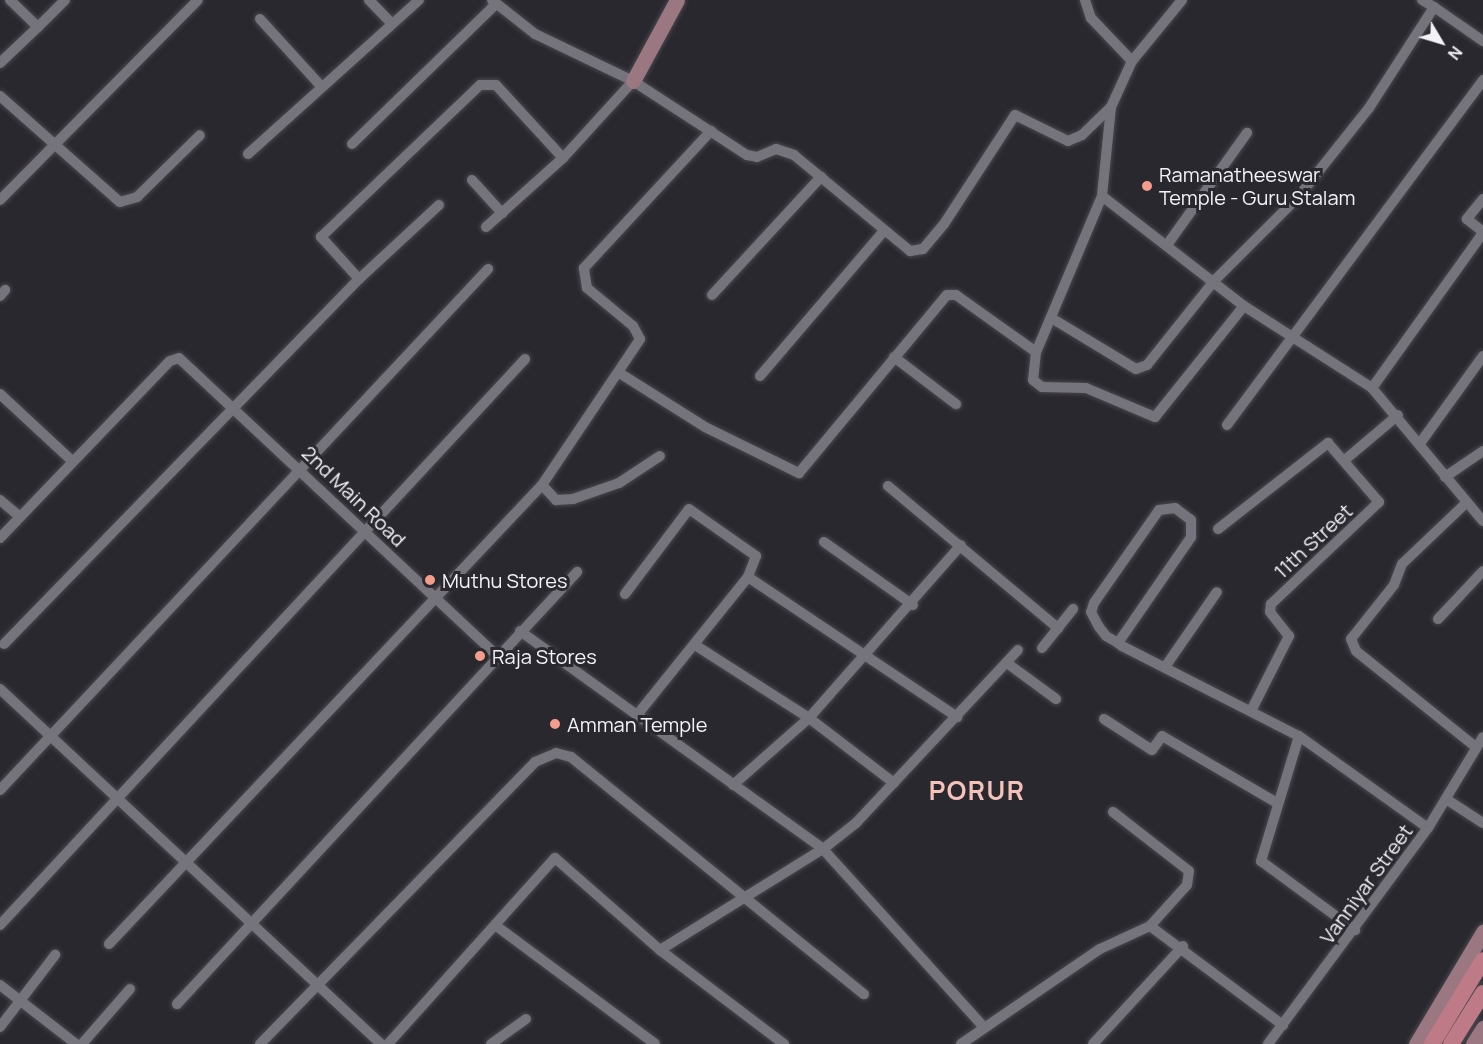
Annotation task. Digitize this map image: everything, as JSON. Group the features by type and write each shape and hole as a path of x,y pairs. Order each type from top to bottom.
{"main road":[{"path":"1432,1044 1483,960"},
{"path":"1451,1044 1483,993"}],"street":[{"path":"10,0 38,27"},
{"path":"0,63 66,0"},
{"path":"0,200 50,145 198,0"},
{"path":"369,0 392,24"},
{"path":"248,154 418,0"},
{"path":"486,227 563,158 633,81 676,0"},
{"path":"1085,0 1091,18 1132,61"},
{"path":"1182,0 1132,61 1111,107 1102,196 1053,319 1036,352 1033,380 1038,386 1086,388 1150,418 1244,306"},
{"path":"1422,0 1483,41"},
{"path":"352,144 494,2 535,34 633,81 753,157 785,150 821,177 883,232 910,251 923,249 968,194 1015,116 1068,141 1082,135 1111,107"},
{"path":"1053,319 1142,368 1214,281 1320,170 1369,108 1434,8"},
{"path":"260,18 321,86"},
{"path":"1227,425 1483,80"},
{"path":"359,279 321,237 480,85 496,85 563,158"},
{"path":"0,96 50,145 109,197 128,203 200,135"},
{"path":"109,945 431,597 542,485 621,374 640,339 638,331 587,288 584,268 711,131"},
{"path":"1167,245 1247,133"},
{"path":"712,295 821,177"},
{"path":"472,180 502,213"},
{"path":"1102,196 1244,306 1372,388 1421,442 1465,504 1483,521"},
{"path":"1372,388 1483,232 1467,219 1483,199"},
{"path":"3,644 359,279 439,205"},
{"path":"760,376 883,232"},
{"path":"0,790 299,468 488,269"},
{"path":"621,374 705,427 799,473 894,357 951,294 1036,352"},
{"path":"1421,442 1483,356"},
{"path":"894,357 957,404"},
{"path":"0,925 525,359"},
{"name":"2nd Main Road","path":"72,461 170,361 187,360 431,597 498,656"},
{"path":"0,394 72,461 0,538"},
{"path":"1218,529 1322,445 1332,445 1346,459 1398,416"},
{"path":"1445,477 1483,451"},
{"path":"542,485 556,500 566,501 619,483 660,456"},
{"name":"11th Street","path":"1251,711 1289,636 1270,612 1271,604 1379,502 1346,459"},
{"path":"888,486 1058,628"},
{"path":"0,500 19,516"},
{"path":"1465,504 1402,564 1394,585 1351,639 1356,651 1476,747"},
{"path":"1118,644 1191,537 1191,520 1175,508 1159,510 1094,603 1091,612 1099,627 1118,644 1299,736 1428,828"},
{"path":"625,594 692,509 756,556 748,577 638,714"},
{"path":"824,542 913,605"},
{"path":"733,785 808,718 913,605 961,545"},
{"path":"1438,619 1483,571"},
{"path":"177,1004 250,921 576,572"},
{"path":"748,577 867,654 957,717"},
{"path":"1165,667 1217,592"},
{"path":"1042,648 1073,609"},
{"path":"520,631 824,849 984,1027"},
{"path":"695,645 808,718 894,783"},
{"path":"660,950 824,849 894,783 1018,650"},
{"path":"1007,663 1056,699"},
{"path":"0,689 117,801 381,1044"},
{"path":"1104,718 1152,750 1162,736 1277,803"},
{"path":"1299,736 1260,855 1263,867 1356,930"},
{"name":"Vanniyar Street","path":"1268,1044 1356,930 1428,828 1483,738"},
{"path":"260,1044 544,754 571,757 742,900 864,994"},
{"path":"1446,799 1483,823"},
{"path":"961,1044 1118,938 1150,926 1187,885 1189,871 1113,812"},
{"path":"388,1044 555,858 660,950 784,1044"},
{"path":"495,925 655,1044"},
{"path":"1150,926 1183,946 1283,1025"},
{"path":"1416,1044 1483,932"},
{"path":"1093,1044 1183,946"},
{"path":"0,1027 55,955"},
{"path":"0,985 75,1044"},
{"path":"82,1044 130,989"},
{"path":"491,1044 525,1019"},
{"path":"1473,1044 1483,1028"}],"place":[{"name":"Ramanatheeswar Temple - Guru Stalam","path":"1147,186"},
{"name":"Muthu Stores","path":"430,580"},
{"name":"Raja Stores","path":"480,656"},
{"name":"Amman Temple","path":"555,724"}],"district":[{"name":"PORUR","path":"977,791"}]}
